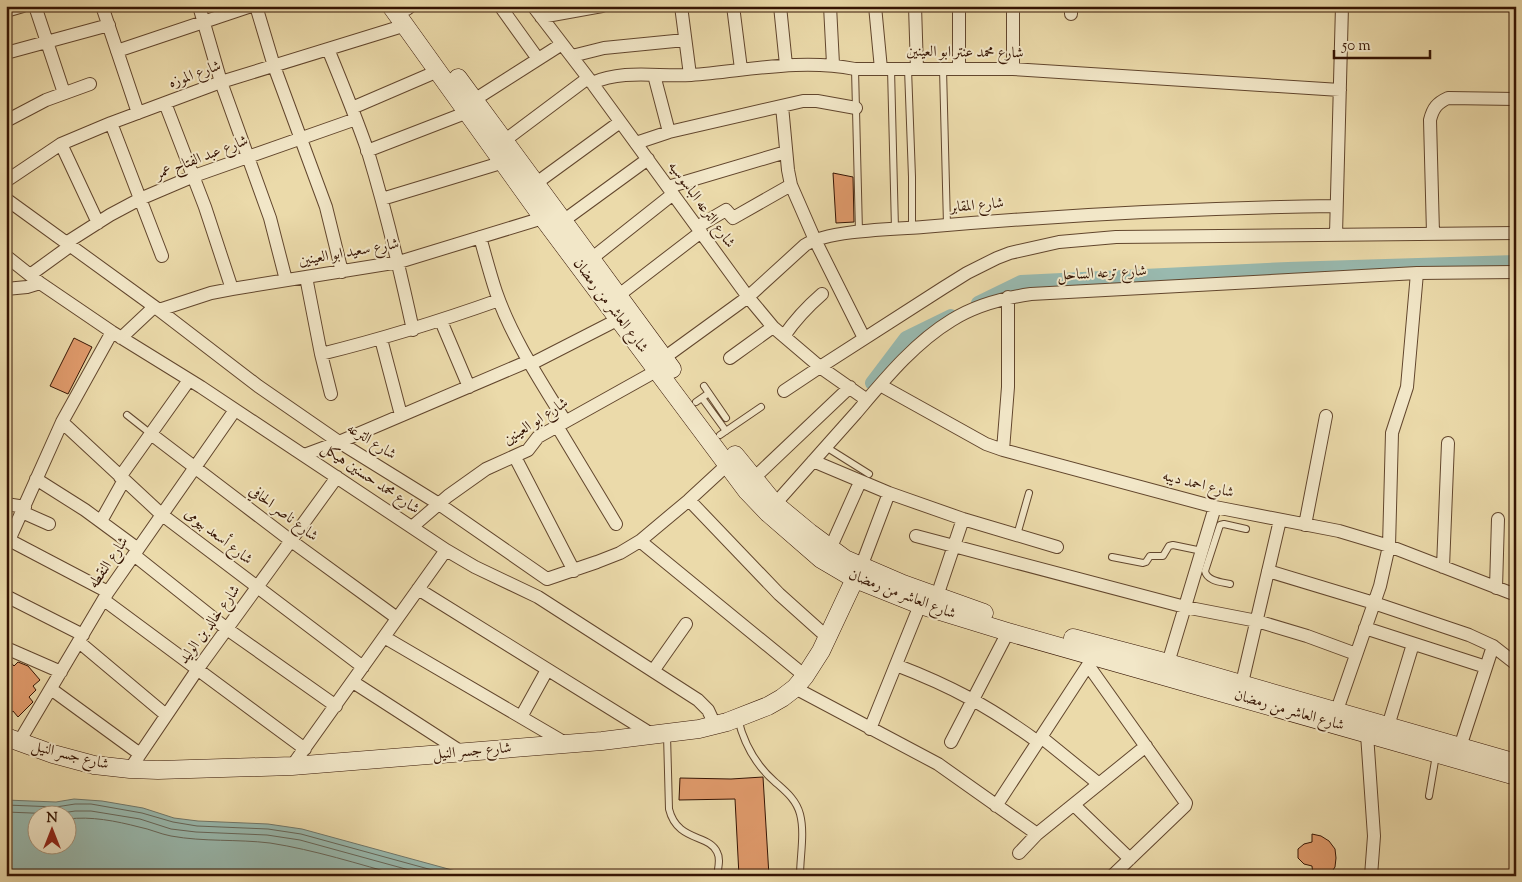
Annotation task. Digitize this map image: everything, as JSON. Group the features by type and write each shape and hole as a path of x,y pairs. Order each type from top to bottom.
{"main road":[{"name":"شارع العاشر من رمضان","path":"404,11 438,71 504,141 618,295 727,465 747,491 780,524 821,559 858,573 937,596 981,612 1063,636 1242,683 1516,763"},
{"name":"شارع العاشر من رمضان","path":"404,11 471,106 504,162 543,218 619,319 661,364 703,395 723,433 753,479 775,504 858,573 920,605 1091,660 1516,776"},
{"name":"شارع جسر النيل","path":"13,740 53,754 94,764 130,769 158,770 292,766 463,753 660,734 715,725 768,706 782,698 800,682 821,651 858,573"}],"street":[{"path":"6,11 22,6"},
{"path":"35,6 64,93"},
{"path":"102,6 138,113"},
{"path":"199,6 221,82 276,239 286,280"},
{"path":"117,50 251,6"},
{"path":"256,6 274,66 326,207 342,272"},
{"path":"500,6 538,59"},
{"name":"شارع الترعه الباسوسيه","path":"533,6 572,56 748,297 773,327 820,367 867,400"},
{"path":"541,17 602,6"},
{"path":"681,6 690,75"},
{"path":"733,6 741,69"},
{"path":"780,6 786,65"},
{"path":"830,6 833,64"},
{"path":"875,6 886,69"},
{"path":"913,69 915,6"},
{"path":"958,6 959,69"},
{"path":"1013,6 1013,69"},
{"path":"1336,234 1342,6"},
{"name":"شارع الموزه","path":"6,181 61,144 111,123 221,82 328,49 404,11"},
{"path":"6,53 109,25"},
{"path":"572,56 604,48 685,40"},
{"path":"367,151 471,106 562,44"},
{"path":"328,49 354,114 382,199 399,262 413,330"},
{"name":"شارع محمد عنتر ابو العينين","path":"504,141 590,81 623,74 690,75 786,65 833,64 855,69 1013,69 1340,90"},
{"name":"شارع عبد الفتاح عمر","path":"35,279 68,244 110,215 140,199 194,176 301,138 354,114 438,71"},
{"path":"654,75 669,132"},
{"path":"6,121 29,108 90,84"},
{"path":"1433,233 1430,120 1433,110 1439,102 1448,98 1516,99"},
{"path":"636,143 669,132 782,106 816,101 856,108"},
{"path":"165,103 216,236 232,288"},
{"path":"782,106 788,170 792,185 815,240 864,338"},
{"path":"535,184 620,122"},
{"path":"111,123 162,256"},
{"path":"61,144 98,223"},
{"path":"591,259 671,191 786,152"},
{"path":"563,221 648,159"},
{"path":"382,199 504,162"},
{"path":"618,295 726,210 733,218 792,185"},
{"name":"شارع الترعه","path":"6,199 258,386 339,442 439,504 544,578 551,579 574,571 620,553 640,541 727,465"},
{"name":"شارع المقابر","path":"661,364 748,297 804,245 815,240 859,232 1072,215 1248,207 1336,206"},
{"name":"شارع سعيد ابو العينين","path":"156,309 232,288 306,278 399,262 543,218"},
{"path":"784,391 967,273 997,258 1059,242 1116,237 1516,233"},
{"path":"480,237 499,300 561,423 616,524"},
{"name":"شارع محمد حسنين هيكل","path":"6,256 35,279 116,335 190,380 446,550 475,567 538,598 698,700 708,710 715,725"},
{"name":"شارع ترعه الساحل","path":"775,504 880,385 920,344 936,331 971,310 1008,297 1031,294 1417,273 1516,272"},
{"path":"1337,710 1374,602 1385,567 1389,546 1392,433 1406,387 1417,273"},
{"path":"306,278 331,394"},
{"path":"6,289 27,287 35,279"},
{"path":"784,336 801,313 822,294"},
{"path":"1003,450 1008,387 1008,297"},
{"path":"321,354 413,330 499,300"},
{"path":"156,309 116,335 62,422 8,543 106,596 197,670 305,749"},
{"path":"304,455 530,362 619,319"},
{"path":"441,321 469,387"},
{"path":"730,358 773,327"},
{"path":"381,339 401,415"},
{"name":"شارع ابو العينين","path":"412,527 486,469 528,450 536,438 661,364"},
{"path":"101,521 122,478 190,380"},
{"name":"شارع احمد ديبه","path":"880,385 986,444 1003,450 1215,507 1339,531 1389,546 1516,595"},
{"path":"753,479 850,388"},
{"name":"شارع النقطه","path":"13,740 51,689 106,596 161,514 235,410"},
{"path":"1305,525 1326,416"},
{"name":"شارع أسعد بيومى","path":"62,422 161,514 363,667"},
{"name":"شارع ناصر الحافي","path":"151,434 290,540 398,618"},
{"path":"1444,567 1448,443"},
{"path":"515,457 574,571"},
{"path":"813,461 864,478 888,493 963,519 1057,547"},
{"name":"شارع خالد بن الوليد","path":"130,769 197,670 337,477"},
{"path":"830,549 864,478"},
{"path":"36,479 101,521 227,629 336,706"},
{"path":"858,573 888,493"},
{"path":"689,500 779,594 826,637"},
{"path":"6,504 23,509 49,524"},
{"path":"1168,663 1206,546 1215,507"},
{"path":"937,596 963,519"},
{"path":"1496,588 1498,519"},
{"path":"1242,683 1280,520"},
{"path":"916,536 1185,607 1256,622 1307,636 1356,654"},
{"path":"640,541 800,682 870,729 944,767 996,806 1038,834"},
{"path":"292,766 446,550"},
{"path":"1268,571 1374,602 1469,635 1493,646 1516,664"},
{"path":"418,589 547,670 660,734"},
{"path":"6,596 81,638 166,715"},
{"path":"870,729 920,605"},
{"path":"653,671 686,624"},
{"path":"1365,628 1486,667"},
{"path":"951,742 1008,632"},
{"path":"384,637 567,744"},
{"path":"1388,726 1413,644"},
{"path":"1460,747 1493,646"},
{"path":"6,648 61,672"},
{"path":"996,806 1091,660 1146,746 1186,803 1112,876"},
{"path":"896,665 935,680 973,699 1039,740 1099,784"},
{"path":"521,717 547,670"},
{"path":"353,682 463,753"},
{"path":"51,689 140,754"},
{"path":"1367,734 1374,836 1372,876"},
{"path":"1019,853 1038,834 1146,746"},
{"path":"1074,805 1130,859"}],"lane":[{"path":"855,69 859,232"},
{"path":"886,69 895,229"},
{"path":"912,228 913,69"},
{"path":"943,69 947,225"},
{"path":"703,395 726,418"},
{"path":"723,433 761,407"},
{"path":"127,416 151,434"},
{"path":"826,447 864,478"},
{"path":"1017,535 1029,493"},
{"path":"1237,527 1240,512"},
{"path":"1230,584 1209,578 1205,574 1206,546 1220,525 1224,524 1246,529"},
{"path":"1112,557 1143,564 1150,556 1163,556 1171,545 1206,546"},
{"path":"738,718 743,737 752,756 791,796 798,809 802,822 800,876"},
{"path":"660,734 670,816 678,828 717,850 719,858 717,876"},
{"path":"1429,796 1436,753"}],"water":[{"path":"74,799 102,801 143,808 174,818 268,824 302,829 474,876 6,876 6,800 56,802"}],"building":[{"path":"833,173 853,177 854,222 836,223"},
{"path":"74,338 92,347 68,394 50,386"},
{"path":"6,657 14,666 18,662 28,666 40,680 33,686 36,690 29,697 33,702 18,717 13,711 6,717"},
{"path":"763,777 769,876 739,876 735,799 679,800 680,778 731,779"},
{"path":"1312,834 1321,836 1329,841 1335,849 1335,867 1329,876 1313,876 1312,866 1304,864 1298,858 1298,849 1304,844 1312,842"}],"waterway":[{"path":"978,303 1021,282 1288,269 1516,262"},
{"path":"872,383 906,338 951,316"}]}
